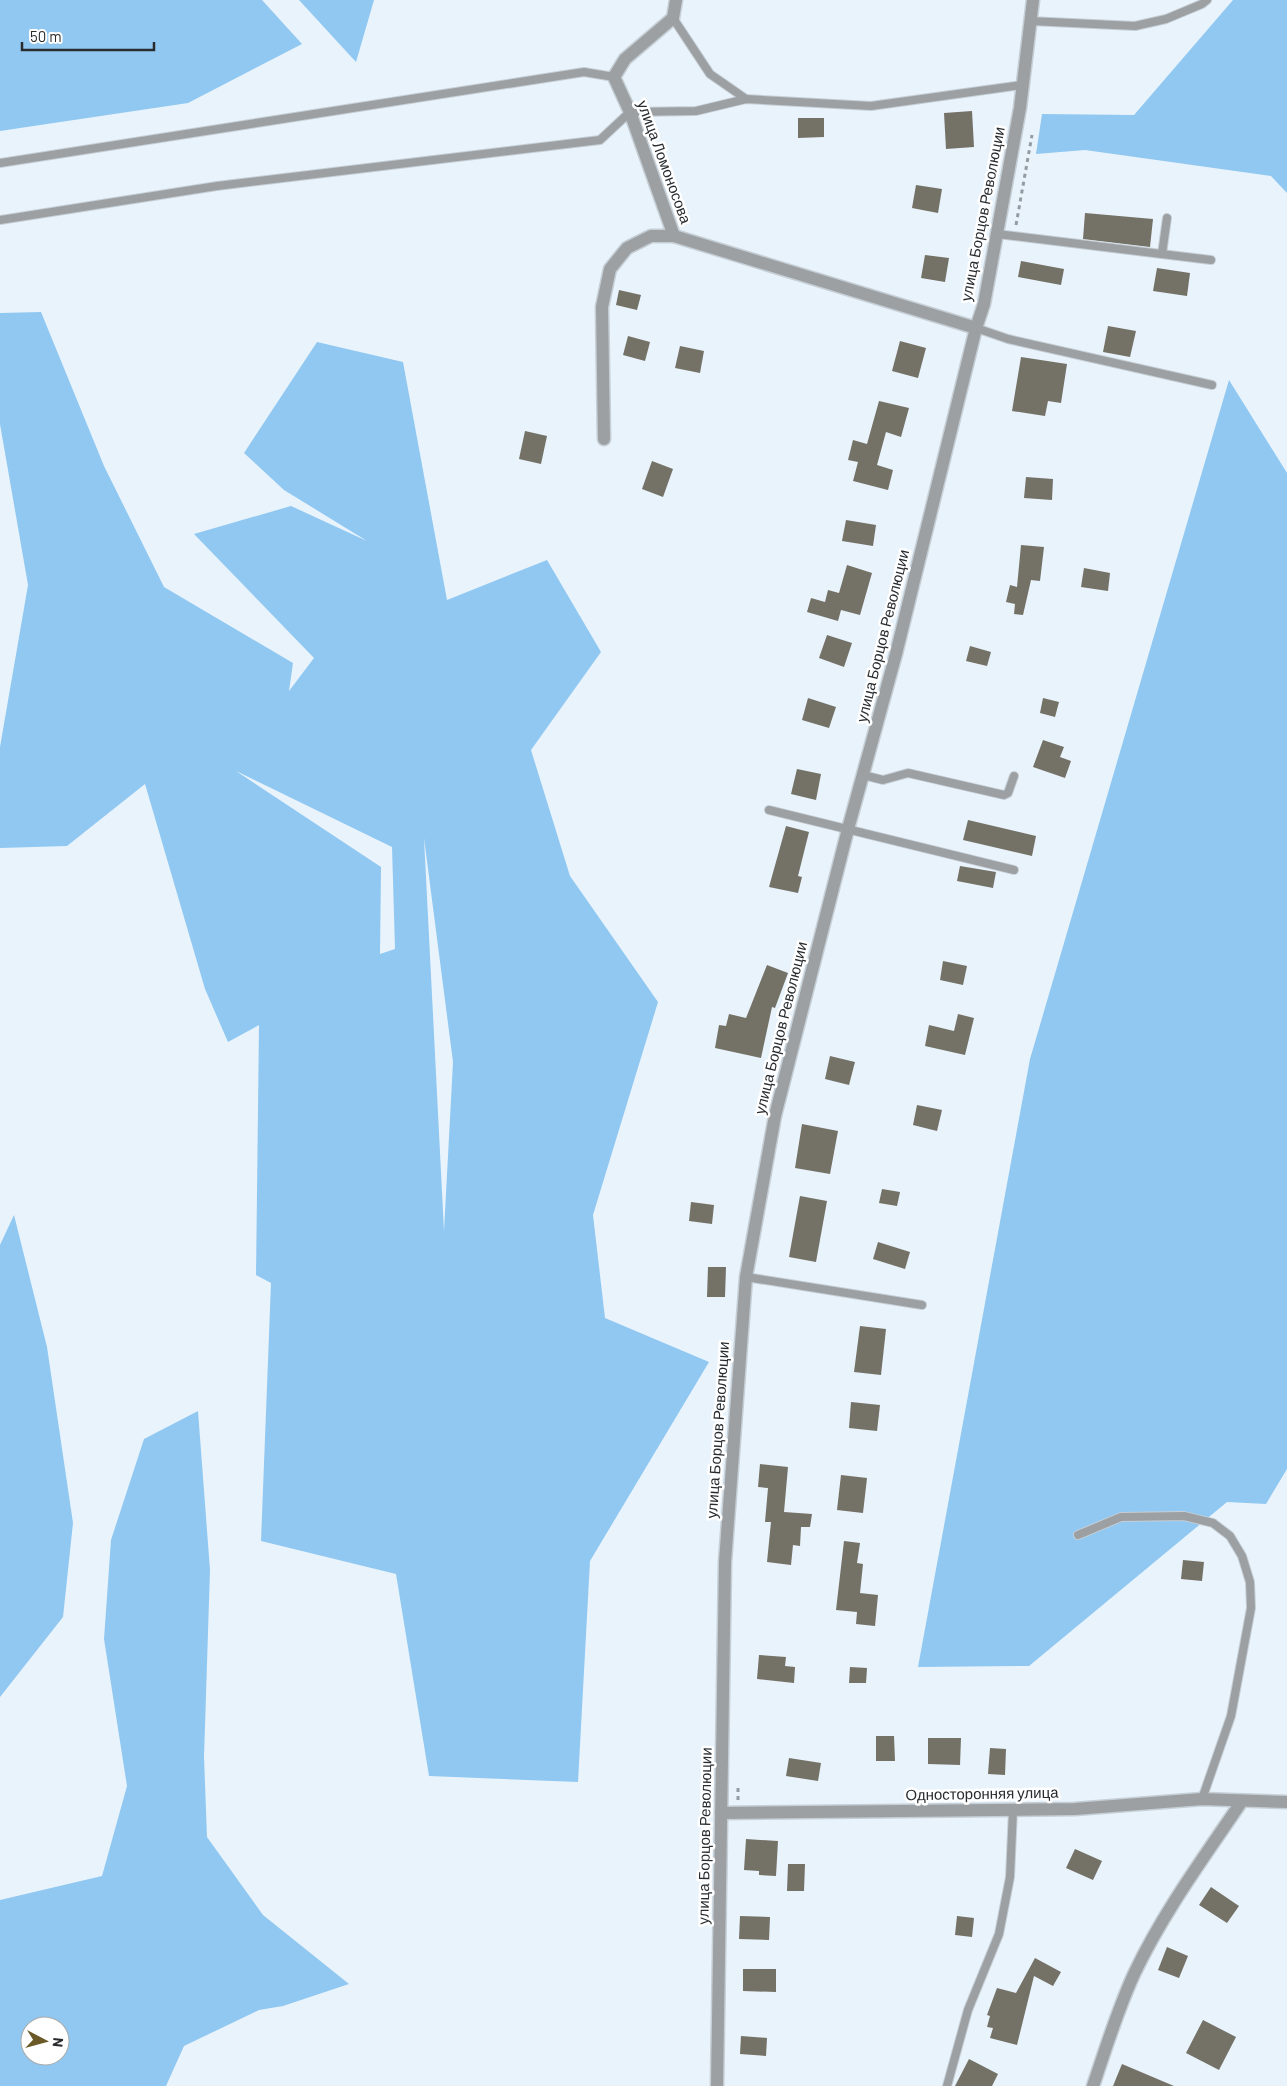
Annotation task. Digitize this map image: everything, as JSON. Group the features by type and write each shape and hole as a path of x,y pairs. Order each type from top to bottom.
{"street":[{"path":"614,77 625,59 673,18 676,0"},
{"name":"улица Борцов Революции","path":"717,2086 725,1562 746,1277 775,1116 848,829 896,654 976,328 984,304 1022,85 1033,0"},
{"name":"улица Ломоносова","path":"604,439 602,307 610,269 627,248 651,236 674,236 630,112 614,77"},
{"path":"674,236 976,328"},
{"name":"Односторонняя улица","path":"722,1813 1075,1809 1202,1800 1287,1802"},
{"path":"1093,2086 1114,2022 1135,1971 1175,1902 1242,1800"}],"lane":[{"path":"1030,21 1135,26 1166,19 1202,4 1206,0"},
{"path":"673,18 710,74 746,99"},
{"path":"0,163 584,72 614,77"},
{"path":"0,220 216,186 600,140 630,112 696,111 746,99 872,106 1022,85"},
{"path":"1162,254 1167,218"},
{"path":"997,234 1211,260"},
{"path":"976,328 1008,339 1212,385"},
{"path":"863,775 883,780 908,772 1004,795 1008,793 1014,776"},
{"path":"769,810 1014,870"},
{"path":"746,1277 922,1305"},
{"path":"1078,1535 1121,1518 1184,1516 1213,1523 1230,1536 1242,1556 1250,1582 1251,1608 1231,1716 1202,1800"},
{"path":"947,2086 968,2010 999,1934 1010,1877 1013,1810"}],"shaded area":[{"path":"0,0 262,0 302,44 188,103 0,131"},
{"path":"299,0 374,0 356,62"},
{"path":"1233,0 1287,0 1287,193 1271,176 1085,150 1036,154 1042,114 1134,115"},
{"path":"41,312 104,466 164,587 293,663 289,691 314,658 194,534 291,506 367,541 284,490 244,453 317,342 403,362 447,600 547,560 601,652 531,750 570,876 658,1002 593,1215 605,1318 709,1362 590,1561 578,1782 429,1776 396,1574 261,1541 271,1283 256,1275 259,1025 228,1042 205,989 145,784 67,846 0,848 0,747 28,585 0,424 0,313","holes":["236,771 392,847 395,949 380,954 381,867","424,838 453,1062 444,1231"]},
{"path":"1229,380 1287,473 1287,1469 1266,1504 1227,1502 1029,1666 918,1667 1030,1059"},
{"path":"14,1215 47,1347 73,1523 63,1617 0,1697 0,1245"},
{"path":"198,1411 210,1570 204,1757 207,1837 263,1915 349,1984 283,2006 259,2010 184,2046 166,2086 0,2086 0,1900 102,1876 127,1786 104,1639 111,1540 144,1439"}],"building":[{"path":"972,111 974,147 946,149 944,113"},
{"path":"798,118 824,118 824,137 798,138"},
{"path":"916,185 942,189 938,213 912,208"},
{"path":"1085,213 1153,219 1150,247 1083,239"},
{"path":"925,255 949,258 945,282 921,278"},
{"path":"1021,261 1064,269 1061,285 1018,277"},
{"path":"1157,268 1190,273 1187,296 1153,291"},
{"path":"619,290 641,295 637,310 616,305"},
{"path":"1108,326 1136,331 1130,357 1103,352"},
{"path":"628,336 650,342 645,361 623,355"},
{"path":"900,341 926,348 918,378 892,371"},
{"path":"680,346 704,351 700,373 675,368"},
{"path":"1021,357 1067,364 1061,403 1048,401 1045,416 1012,411"},
{"path":"879,401 909,408 901,437 886,432 877,465 893,470 888,490 853,481 858,462 848,460 853,440 867,444"},
{"path":"525,431 547,436 541,464 519,459"},
{"path":"652,461 673,469 663,497 642,489"},
{"path":"1026,477 1053,479 1052,500 1024,498"},
{"path":"846,520 876,525 873,546 842,541"},
{"path":"1021,545 1044,547 1040,581 1031,580 1023,615 1014,614 1015,604 1006,602 1010,585 1017,587"},
{"path":"847,565 872,573 860,615 841,610 838,621 807,612 811,598 825,602 828,590 839,593"},
{"path":"1084,568 1110,573 1108,591 1081,587"},
{"path":"827,635 852,643 844,667 819,658"},
{"path":"970,646 991,652 987,666 966,661"},
{"path":"808,698 836,707 829,728 802,720"},
{"path":"1043,698 1059,702 1055,717 1040,713"},
{"path":"1043,740 1064,747 1060,757 1071,761 1065,778 1033,767"},
{"path":"797,769 821,774 816,800 791,794"},
{"path":"968,820 1036,836 1032,856 963,840"},
{"path":"786,826 809,832 798,876 802,877 798,893 769,887"},
{"path":"960,866 996,872 993,888 957,881"},
{"path":"943,961 967,966 963,985 940,980"},
{"path":"767,965 788,973 775,1008 772,1007 761,1058 715,1048 719,1025 726,1026 729,1014 746,1018"},
{"path":"958,1014 974,1018 965,1055 925,1046 929,1025 954,1031"},
{"path":"830,1056 855,1062 849,1085 825,1079"},
{"path":"917,1105 942,1110 937,1131 913,1125"},
{"path":"802,1124 838,1131 830,1174 795,1168"},
{"path":"882,1189 900,1192 897,1206 879,1203"},
{"path":"800,1196 827,1201 816,1262 789,1257"},
{"path":"691,1202 714,1205 712,1224 689,1221"},
{"path":"878,1242 910,1252 905,1269 873,1259"},
{"path":"708,1267 726,1267 725,1297 707,1297"},
{"path":"860,1326 886,1329 881,1375 854,1372"},
{"path":"851,1402 880,1405 877,1431 849,1428"},
{"path":"760,1464 788,1467 784,1512 812,1514 810,1527 801,1527 800,1546 793,1545 791,1565 767,1562 771,1522 765,1522 768,1488 758,1487"},
{"path":"841,1475 867,1478 863,1513 837,1510"},
{"path":"844,1541 860,1543 857,1563 863,1564 860,1593 878,1595 875,1626 856,1624 857,1612 836,1610"},
{"path":"1183,1560 1204,1562 1202,1581 1181,1579"},
{"path":"759,1655 786,1657 785,1666 795,1667 794,1683 757,1679"},
{"path":"850,1667 867,1668 866,1683 849,1683"},
{"path":"876,1736 894,1736 895,1761 876,1761"},
{"path":"928,1738 961,1738 960,1765 928,1764"},
{"path":"990,1748 1006,1749 1005,1775 988,1774"},
{"path":"789,1758 821,1763 818,1781 786,1776"},
{"path":"746,1839 778,1841 776,1876 759,1875 759,1871 744,1870"},
{"path":"1075,1849 1102,1861 1093,1880 1066,1868"},
{"path":"788,1864 805,1864 804,1891 787,1891"},
{"path":"1211,1887 1239,1906 1227,1923 1199,1905"},
{"path":"740,1916 770,1917 769,1940 739,1939"},
{"path":"957,1916 974,1918 972,1937 955,1935"},
{"path":"1167,1947 1188,1956 1179,1978 1158,1970"},
{"path":"1035,1958 1061,1972 1053,1986 1034,1976 1017,2045 990,2038 993,2028 987,2027 990,2016 987,2015 997,1988 1016,1993"},
{"path":"743,1969 776,1969 776,1992 743,1991"},
{"path":"1203,2020 1236,2037 1219,2070 1186,2053"},
{"path":"741,2036 767,2038 766,2056 740,2054"},
{"path":"969,2059 998,2074 992,2086 955,2086"},
{"path":"1122,2064 1174,2086 1113,2086"}]}
